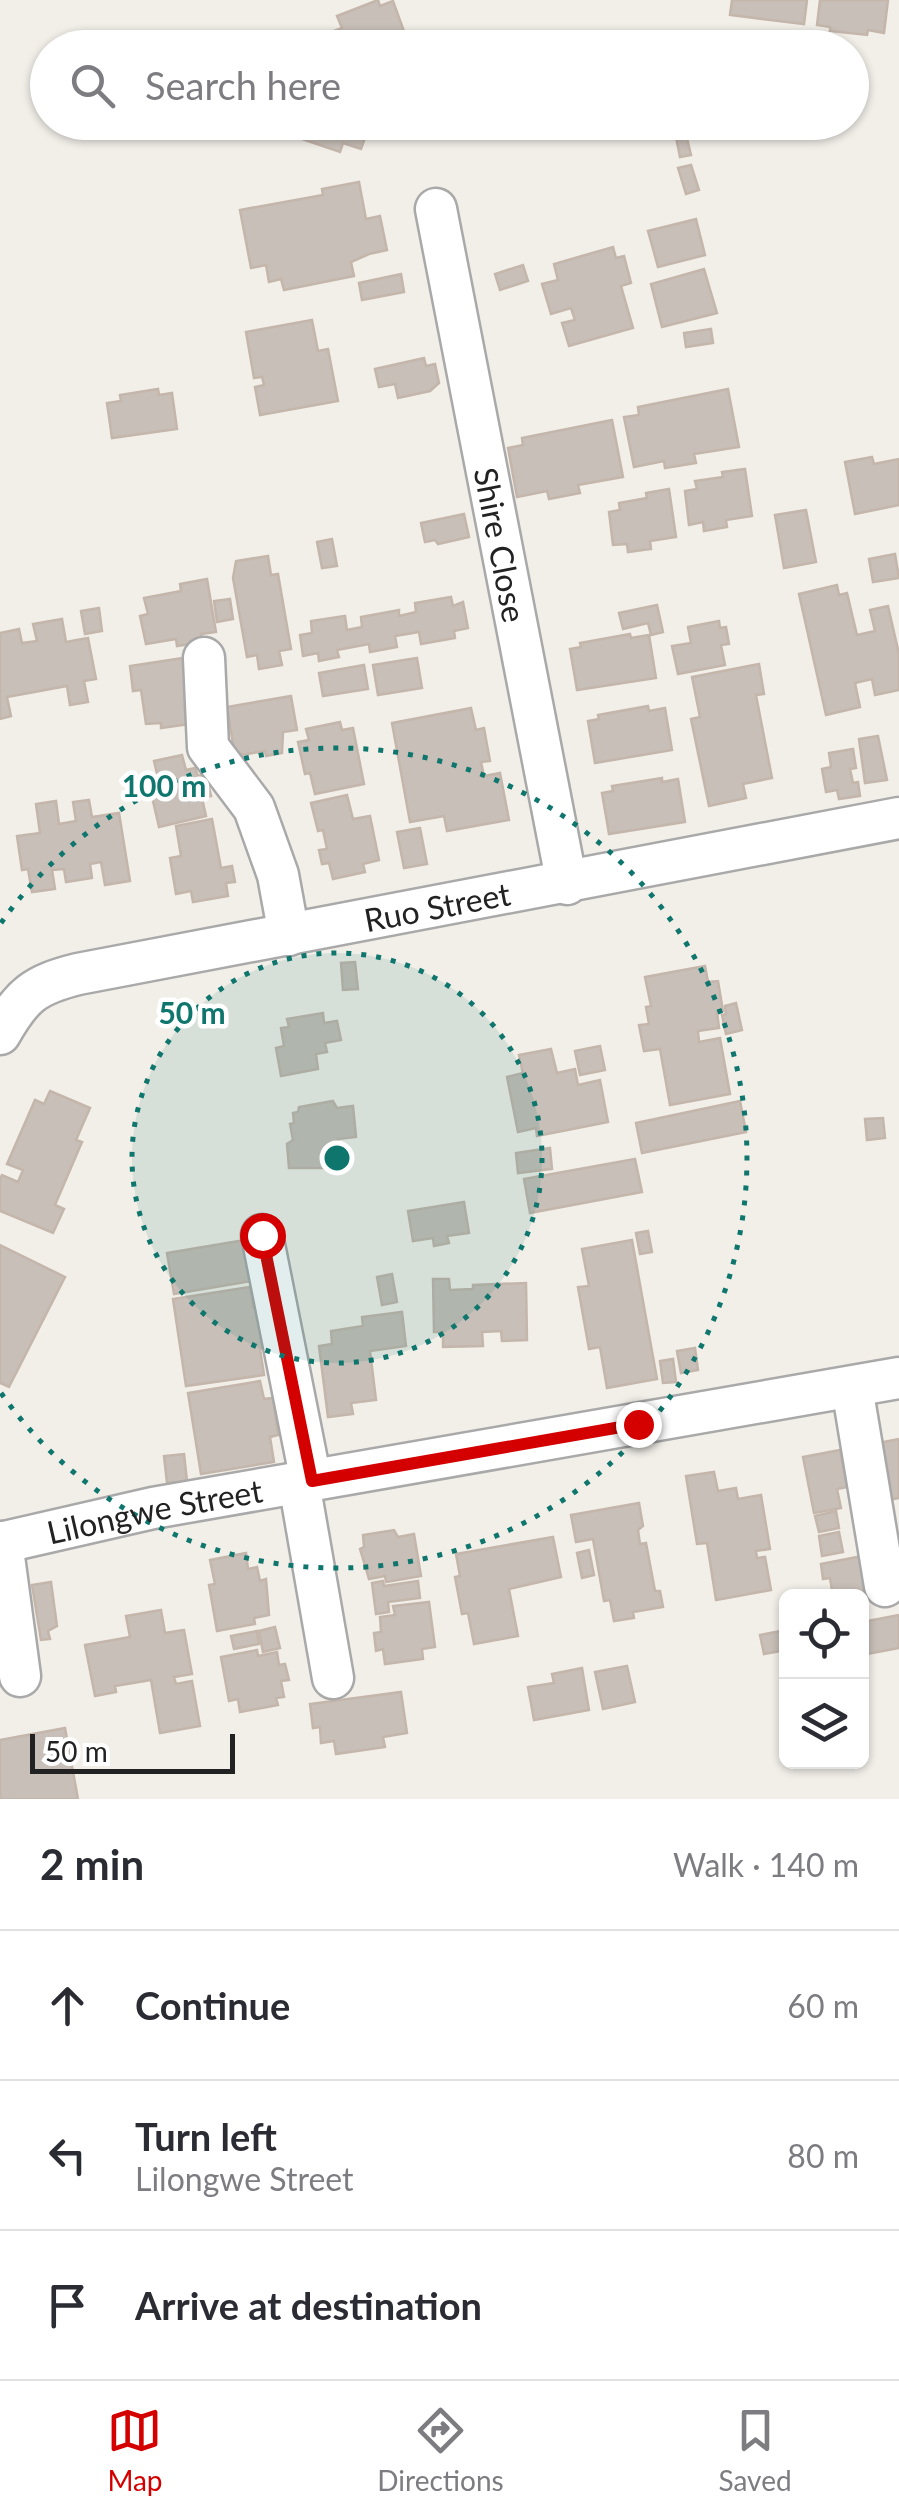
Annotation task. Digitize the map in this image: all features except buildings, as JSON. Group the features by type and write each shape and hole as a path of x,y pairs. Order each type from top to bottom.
{"street":[{"name":"Shire Close","path":"436,208 567,884"},
{"path":"204,658 208,747 254,808 278,875 289,935"},
{"name":"Ruo Street","path":"0,1034 22,998 46,982 899,818"},
{"path":"262,1235 306,1482 333,1678"},
{"name":"Lilongwe Street","path":"1,1542 152,1508 899,1378"},
{"path":"852,1387 885,1586"},
{"path":"1,1542 20,1676"}],"route":[{"path":"262,1235 312,1481 638,1424"}]}
